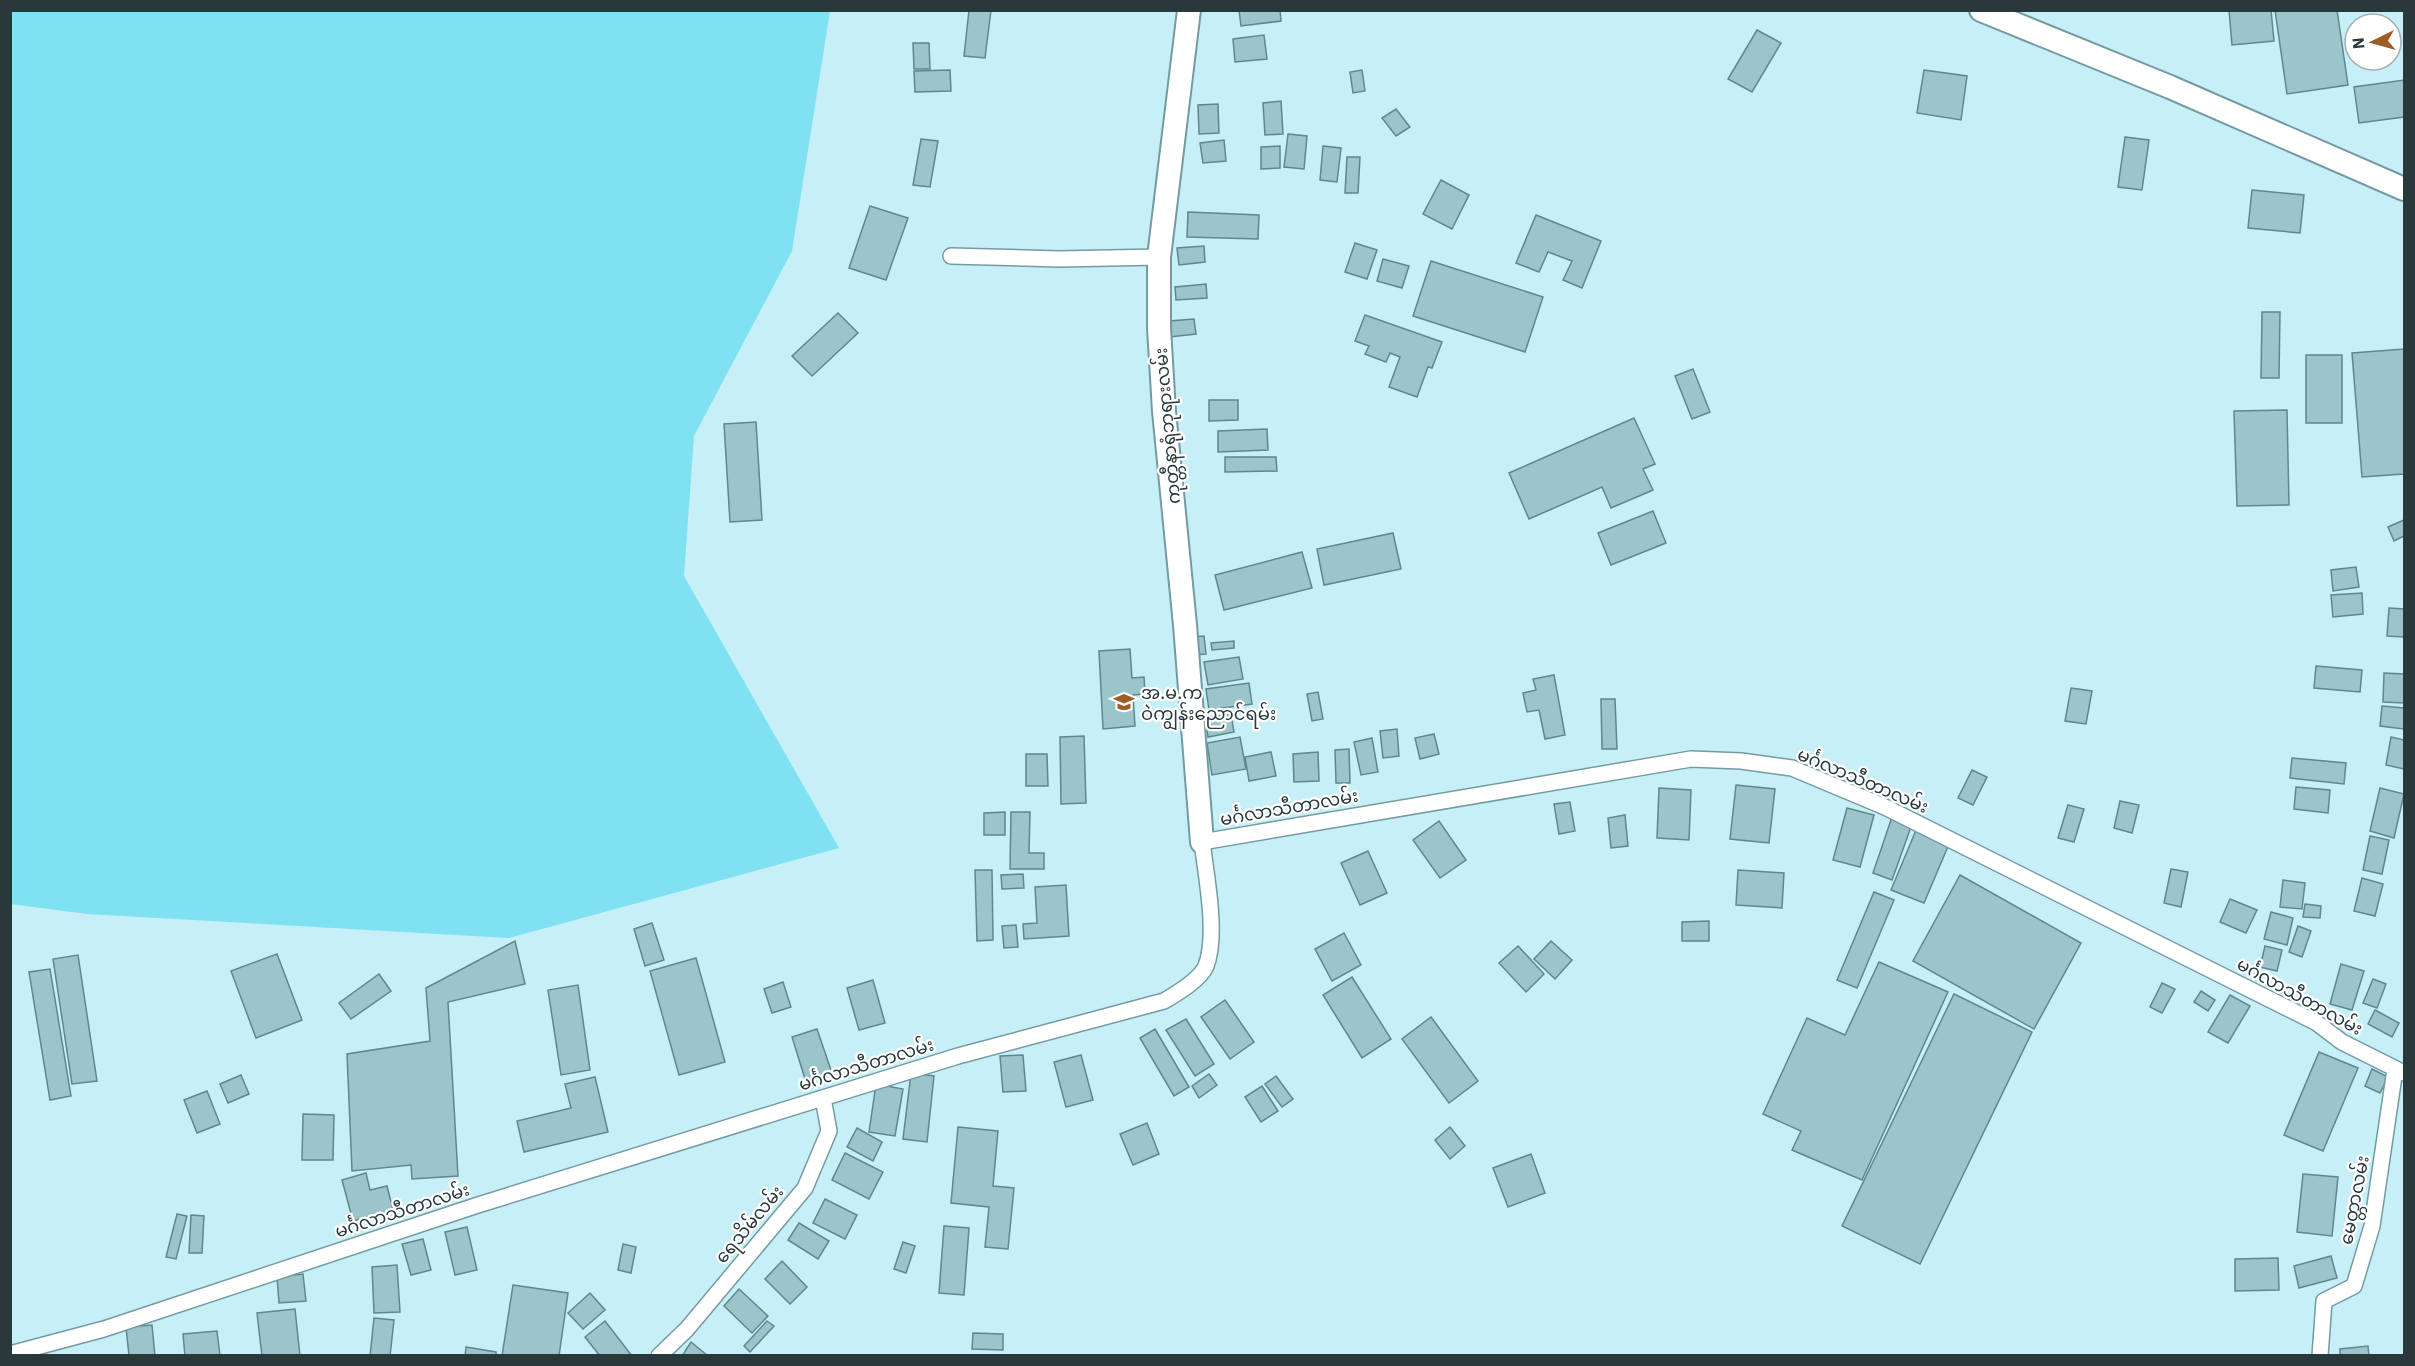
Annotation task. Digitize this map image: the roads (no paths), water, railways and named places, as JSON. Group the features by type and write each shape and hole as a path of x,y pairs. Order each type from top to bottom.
{"street":[{"name":"ကုတ္တီနာရုံဘုရားလမ်း","path":"1188,10 1160,257 1160,328 1164,411 1185,625 1202,842"},
{"path":"1981,10 2170,87 2404,189"},
{"path":"951,256 1160,257"},
{"name":"မင်္ဂလာသီတာလမ်း","path":"10,1354 104,1329 478,1205 958,1056 1164,1001 1184,990 1206,967 1212,925 1202,842 1691,759 1741,761 1792,768 1885,807 2317,1023 2342,1042 2400,1071"},
{"name":"မေတ္တာလမ်း","path":"2320,1356 2324,1300 2354,1286 2372,1226 2400,1071"},
{"name":"ရေသိမ်လမ်း","path":"659,1356 687,1329 805,1188 829,1131 823,1098"}],"place":[{"name":"အ.မ.က ဝဲကျွန်းညောင်ရမ်း","path":"1124,702"}]}
